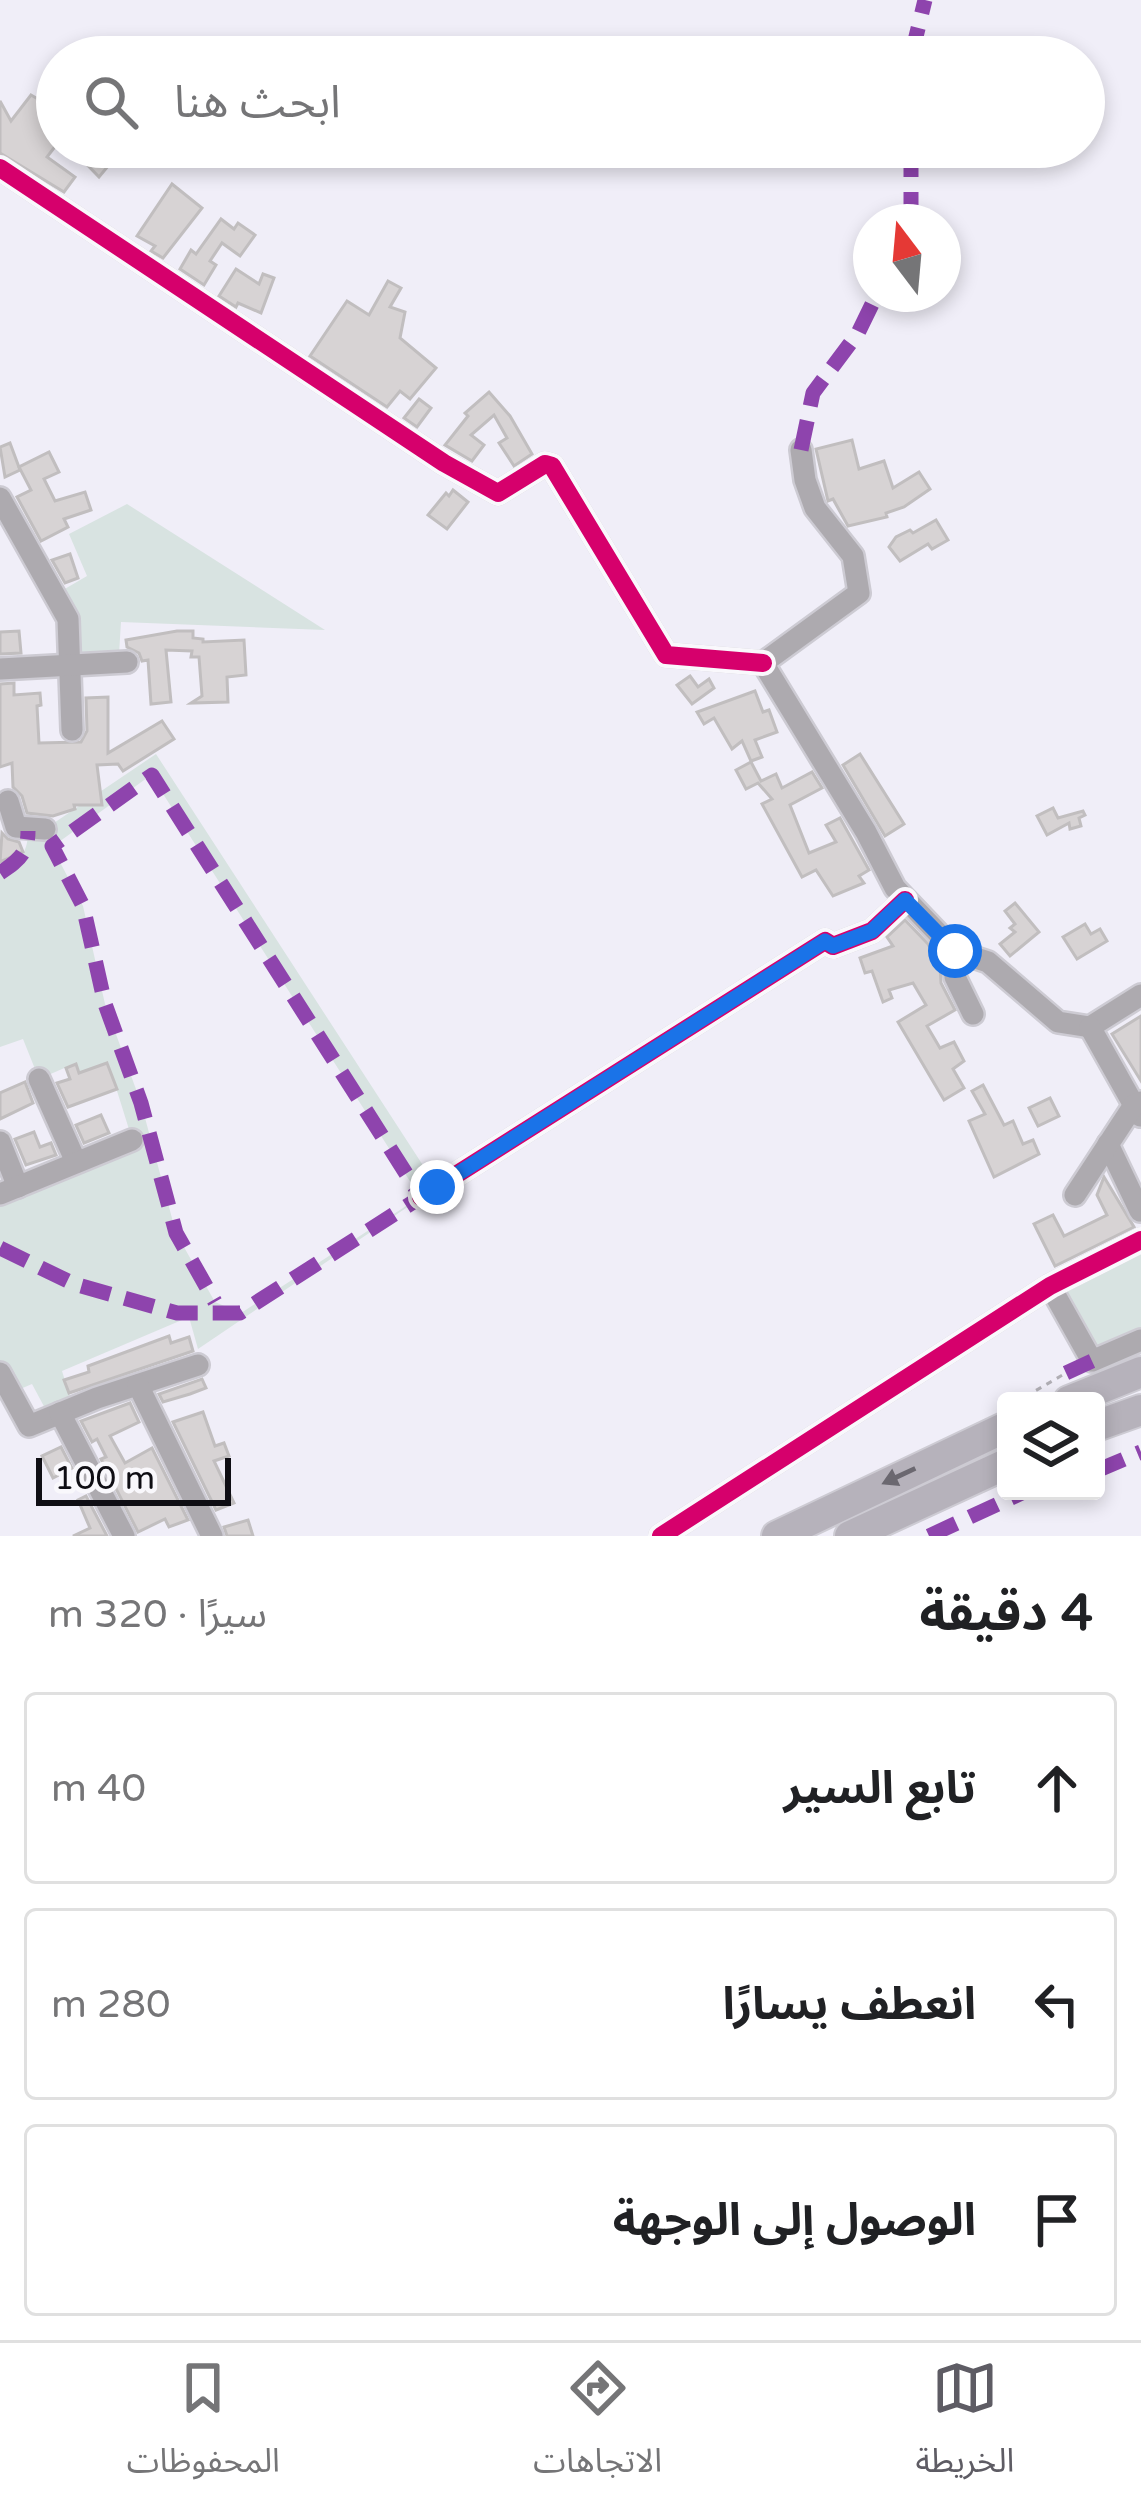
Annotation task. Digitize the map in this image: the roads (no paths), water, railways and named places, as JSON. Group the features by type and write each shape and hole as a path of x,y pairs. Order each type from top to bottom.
{"highway":[{"path":"1067,1387 1141,1372"},
{"path":"1105,1423 1141,1410"},
{"path":"777,1536 997,1431"},
{"path":"850,1536 997,1468"}],"street":[{"path":"0,168 444,463 498,493 544,464 553,466 666,655 763,663 859,593 853,556 814,508 801,450"},
{"path":"0,498 68,619 72,730"},
{"path":"0,669 128,662"},
{"path":"763,663 905,900 955,951 988,962 1058,1022 1090,1028 1140,998"},
{"path":"7,814 16,827 45,829"},
{"path":"421,1197 825,941 833,946 872,931 905,900"},
{"path":"955,951 955,977 973,1014"},
{"path":"1075,1195 1138,1108 1090,1028"},
{"path":"39,1079 76,1162"},
{"path":"0,1142 9,1191 132,1140"},
{"path":"1108,1144 1140,1211"},
{"path":"661,1536 1050,1286 1141,1240"},
{"path":"1050,1286 1092,1360 1141,1340"},
{"path":"0,1373 29,1426 198,1365"},
{"path":"138,1385 212,1536"},
{"path":"60,1413 124,1536"}]}
